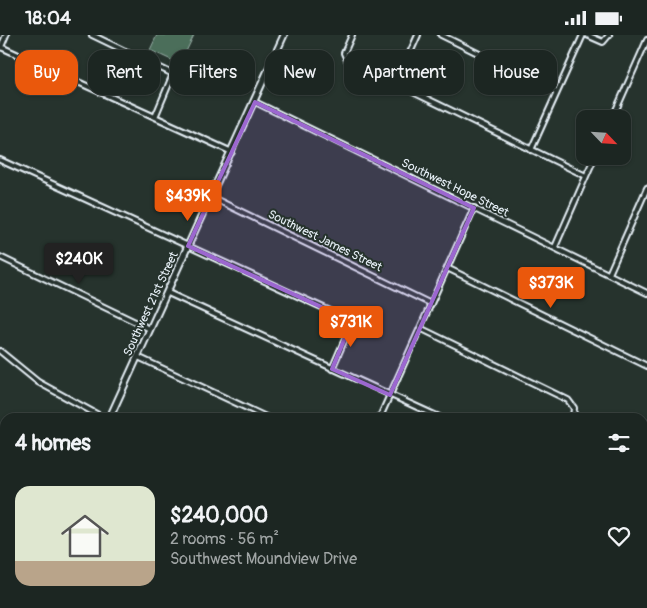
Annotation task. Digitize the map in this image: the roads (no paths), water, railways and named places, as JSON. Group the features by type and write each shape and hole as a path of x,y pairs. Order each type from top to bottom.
{"main road":[{"name":"Southwest 21st Street","path":"112,413 232,152 283,35"}],"street":[{"path":"6,35 0,48 232,152"},
{"path":"92,35 173,74 154,117"},
{"path":"345,50 352,35"},
{"path":"411,50 418,35"},
{"path":"441,35 474,51"},
{"path":"557,91 583,35"},
{"path":"588,35 603,41 610,35"},
{"path":"616,110 647,40"},
{"path":"418,95 586,176"},
{"path":"531,150 555,95"},
{"name":"Southwest Hope Street","path":"254,102 647,293"},
{"path":"0,160 348,319 351,323 332,369"},
{"path":"555,247 591,165"},
{"path":"609,274 647,188"},
{"name":"Southwest James Street","path":"211,197 431,304"},
{"path":"382,413 474,208"},
{"path":"0,257 150,329"},
{"path":"447,268 647,366"},
{"path":"168,293 430,413"},
{"path":"420,328 568,400 572,405 573,413"},
{"path":"0,351 38,382 95,413"},
{"path":"138,357 257,413"}]}
